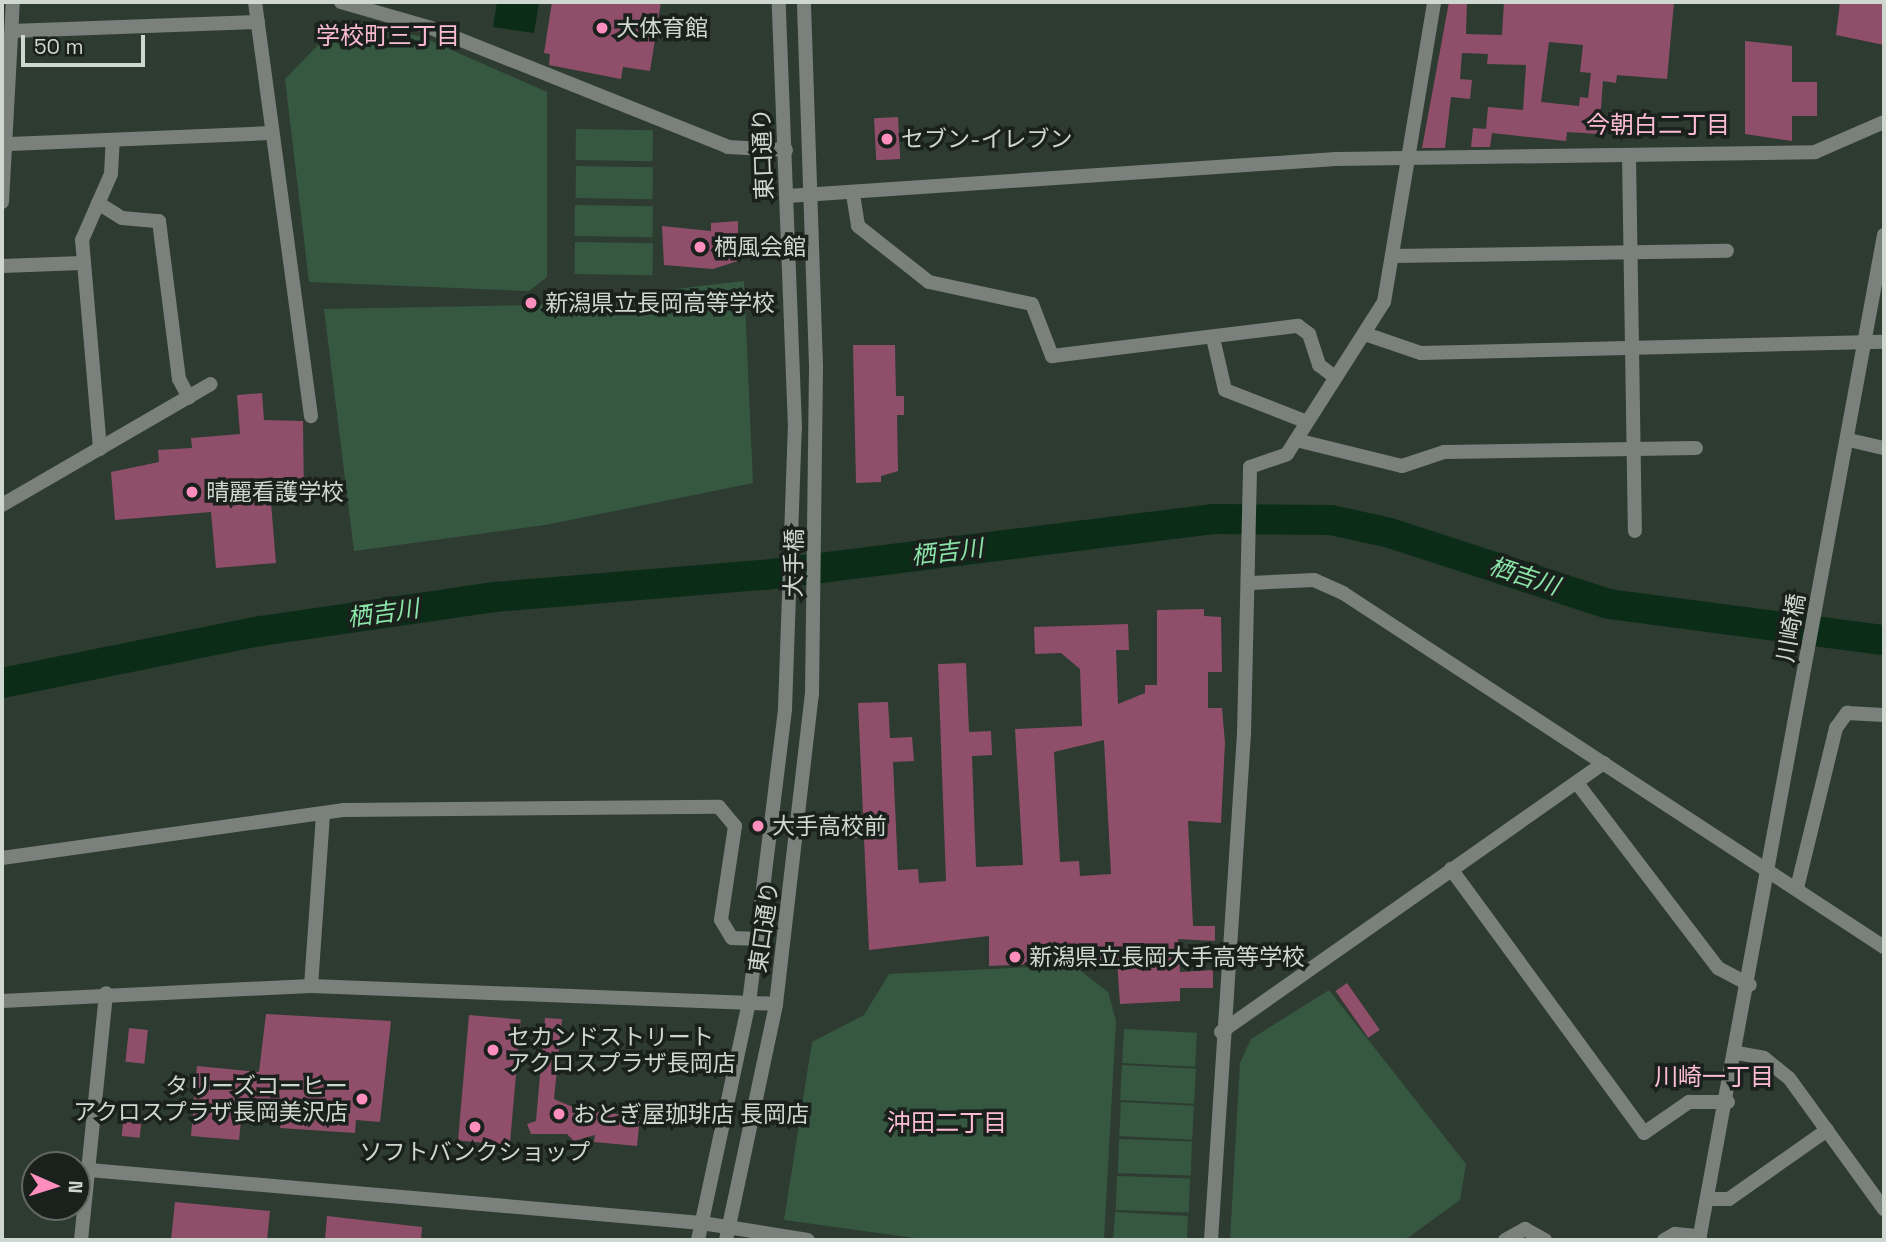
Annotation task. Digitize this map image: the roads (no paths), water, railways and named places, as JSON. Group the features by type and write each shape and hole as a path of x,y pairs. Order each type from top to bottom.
{"street":[{"path":"2,202 10,144 13,2"},
{"path":"255,2 270,133 311,416"},
{"path":"341,2 431,28 728,147 786,150"},
{"name":"東口通り","path":"779,2 788,196 794,515"},
{"name":"東口通り","path":"804,2 812,195 818,513"},
{"path":"1211,1240 1221,1031 1251,577 1250,467 1278,462 1296,440 1335,377 1368,335 1384,302 1434,2"},
{"path":"12,31 258,22"},
{"path":"788,196 853,194 1045,174 1410,157 1815,152 1884,122"},
{"path":"10,144 270,133"},
{"path":"100,449 82,240 111,174 113,140"},
{"path":"1629,156 1635,531"},
{"path":"853,194 858,226 929,282 1032,304 1052,356 1305,328 1319,365 1335,377"},
{"path":"98,203 122,218 159,221 179,379 189,398"},
{"name":"川崎橋","path":"1700,1238 1737,1053 1884,234"},
{"path":"1393,256 1727,251"},
{"path":"2,266 82,263"},
{"path":"1368,335 1421,353 1632,351 1865,345 1884,342"},
{"path":"1213,338 1225,390 1307,422"},
{"path":"2,505 211,384"},
{"path":"1296,440 1402,466 1444,452 1696,448"},
{"path":"1849,440 1884,449"},
{"name":"大手橋","path":"816,615 818,513"},
{"name":"大手橋","path":"791,617 794,515"},
{"path":"1251,577 1314,580 1343,593 1884,947"},
{"name":"東口通り","path":"727,1234 776,1004 803,800 816,615"},
{"name":"東口通り","path":"698,1240 749,1003 759,939 791,617"},
{"path":"1797,888 1836,728 1847,713 1884,715"},
{"path":"1221,1031 1604,763"},
{"path":"1577,783 1718,968 1749,985"},
{"path":"2,858 323,813 719,807 735,825 725,932 759,939"},
{"path":"311,986 323,813"},
{"path":"1451,869 1644,1133 1689,1102 1728,1102"},
{"path":"2,1001 106,993 311,986 776,1004"},
{"path":"91,1151 106,993"},
{"path":"1737,1053 1776,1066 1827,1130 1884,1209"},
{"path":"1709,1199 1729,1199 1827,1130"},
{"path":"91,1170 702,1223 727,1234 808,1240"},
{"path":"81,1240 83,1221"},
{"path":"1505,1240 1525,1229 1545,1240"},
{"path":"1664,1240 1675,1234 1700,1238"}],"waterway":[{"name":"栖吉川","path":"2,683 261,631 494,597 764,575 1213,519 1331,520 1390,533 1609,604 1884,640"}],"place":[{"name":"大体育館","path":"602,28"},
{"name":"セブン-イレブン","path":"887,139"},
{"name":"栖風会館","path":"700,247"},
{"name":"新潟県立長岡高等学校","path":"531,303"},
{"name":"晴麗看護学校","path":"192,492"},
{"name":"大手高校前","path":"758,826"},
{"name":"新潟県立長岡大手高等学校","path":"1015,957"},
{"name":"セカンドストリート アクロスプラザ長岡店","path":"493,1050"},
{"name":"タリーズコーヒー アクロスプラザ長岡美沢店","path":"362,1099"},
{"name":"おとぎ屋珈琲店 長岡店","path":"559,1114"},
{"name":"ソフトバンクショップ","path":"475,1127"}],"district":[{"name":"学校町三丁目","path":"388,36"},
{"name":"今朝白二丁目","path":"1658,125"},
{"name":"川崎一丁目","path":"1714,1077"},
{"name":"沖田二丁目","path":"947,1123"}]}
